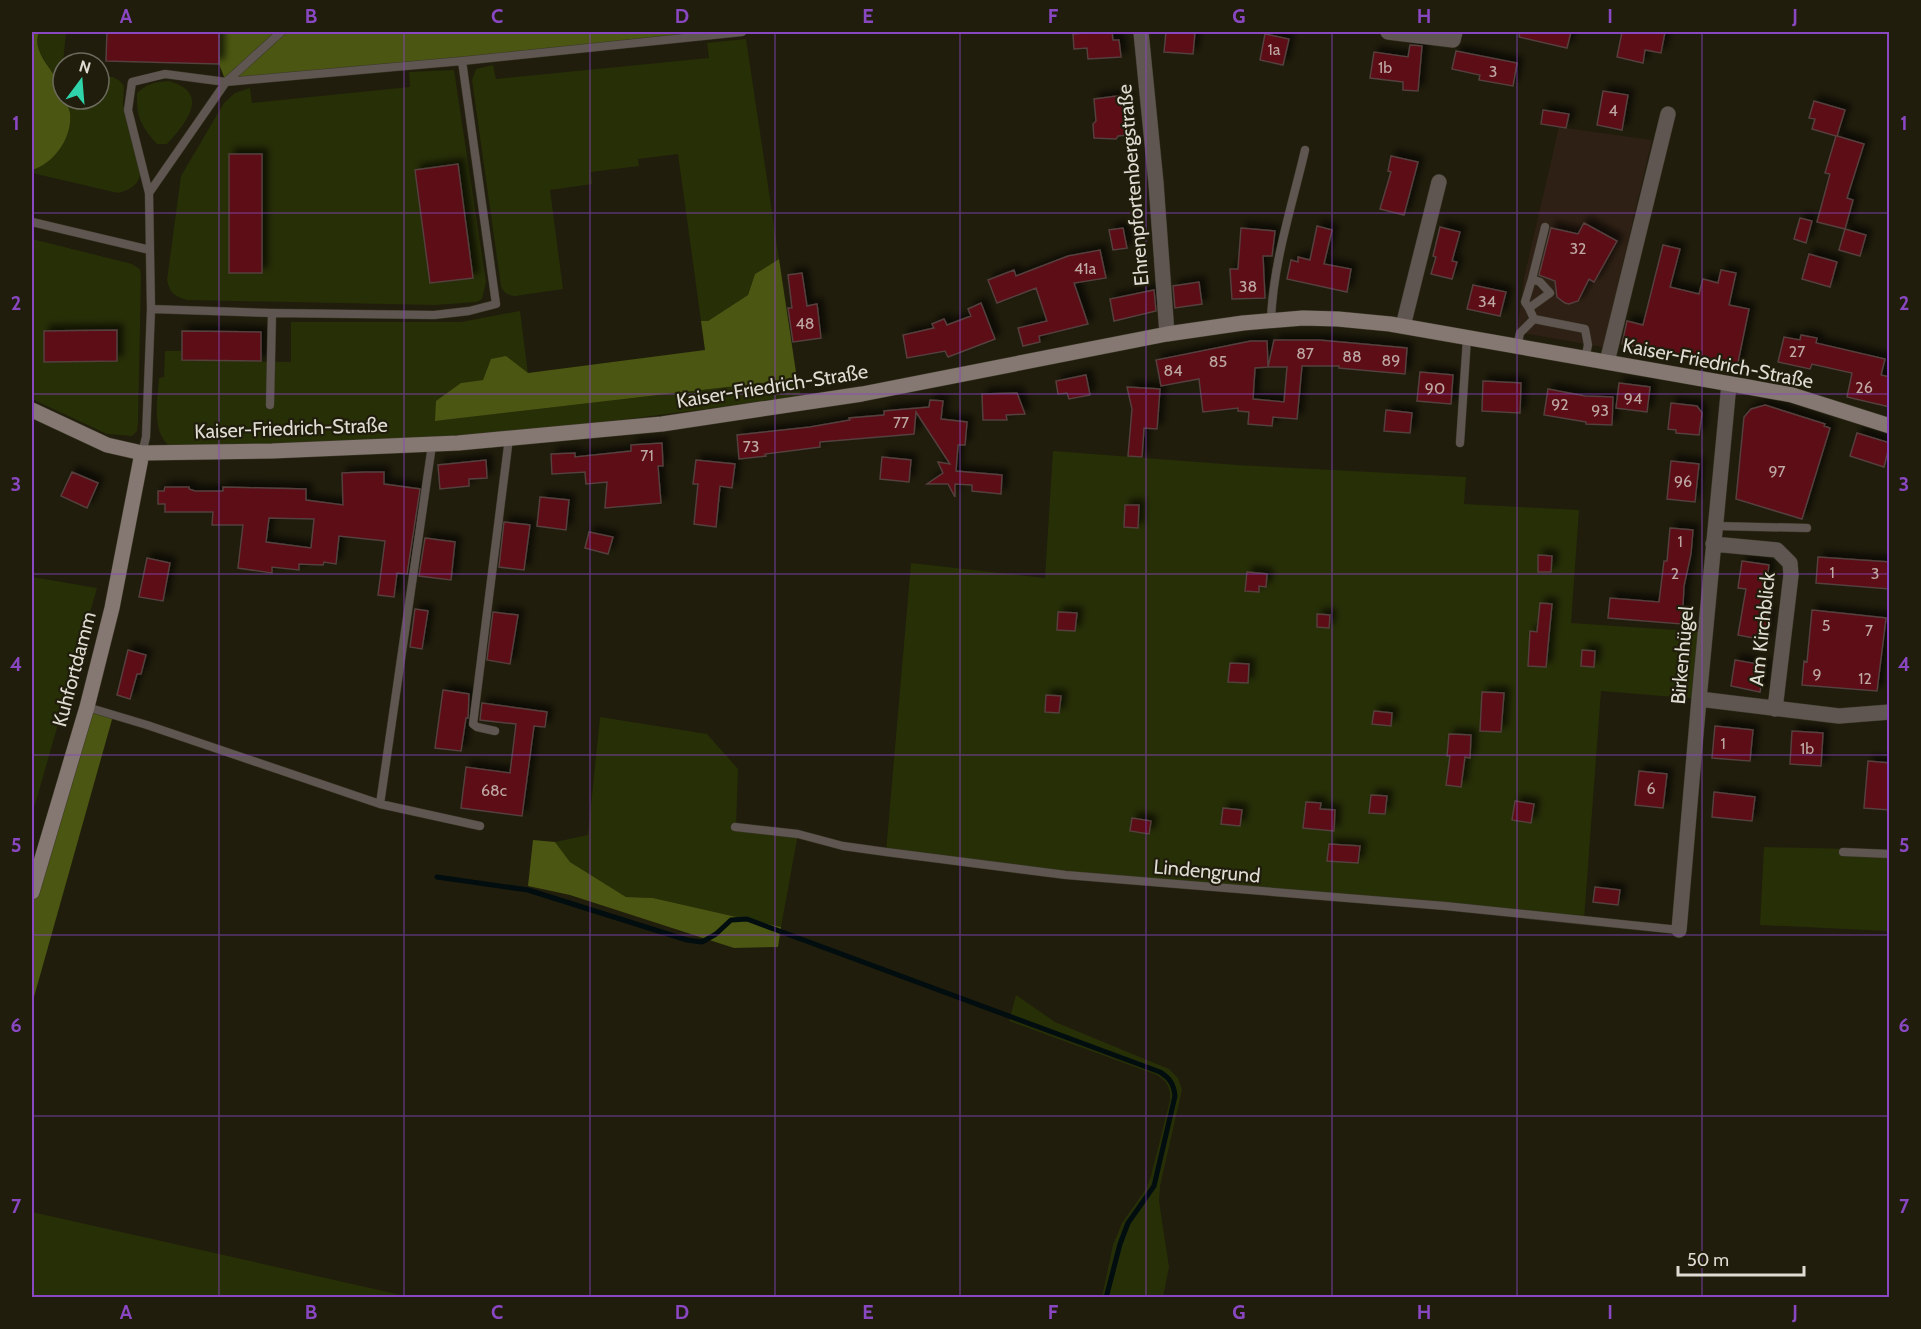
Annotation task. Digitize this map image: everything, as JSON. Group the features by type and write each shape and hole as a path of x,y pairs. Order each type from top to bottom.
{"street":[{"name":"Ehrenpfortenbergstraße","path":"1141,32 1156,183 1167,334"},
{"path":"1388,32 1454,36"},
{"name":"Kaiser-Friedrich-Straße","path":"1607,362 1668,114"},
{"path":"1403,326 1439,182"},
{"name":"Kaiser-Friedrich-Straße","path":"32,410 107,445 142,453 432,445 662,424 862,394 1167,334 1271,320 1338,319 1403,326 1792,395 1890,426"},
{"name":"Birkenhügel","path":"1679,930 1729,384"},
{"name":"Kuhfortdamm","path":"32,892 87,707 112,608 142,453"},
{"name":"Am Kirchblick","path":"1713,544 1777,550 1790,563 1791,576 1775,709"},
{"path":"1699,699 1839,716 1890,712"}],"lane":[{"path":"149,193 226,82 281,32"},
{"path":"142,453 146,437 151,309 149,193 128,110 132,82 165,74 226,82 462,61 742,32"},
{"path":"151,309 272,314 434,315 469,311 496,304 462,61"},
{"path":"1271,320 1280,256 1305,150"},
{"path":"32,222 150,250"},
{"path":"1534,319 1526,302 1545,227"},
{"path":"1529,308 1550,293 1540,282 1532,279"},
{"path":"270,405 272,314"},
{"path":"1517,347 1520,333 1534,319"},
{"path":"1534,319 1585,329 1587,345 1585,359"},
{"path":"1460,442 1467,338"},
{"path":"495,730 477,727 473,723 509,438"},
{"path":"380,804 432,445"},
{"path":"1716,526 1807,528"},
{"path":"87,707 380,804 480,826"},
{"name":"Lindengrund","path":"735,827 798,834 843,846 1066,875 1469,908 1679,930"},
{"path":"1843,852 1890,854"}],"shaded area":[{"path":"1559,127 1652,140 1603,347 1517,332 1524,278"}],"green space":[{"path":"32,32 39,32 37,40 39,49 51,71 51,111 69,111 70,122 65,140 54,156 48,162 32,170"},
{"path":"39,32 66,32 64,51 51,51 51,71 39,51 36,39"},
{"path":"219,32 742,32 226,82 219,64"},
{"path":"746,39 779,259 755,274 748,295 708,321 701,321 678,154 638,159 639,166 591,172 592,184 550,190 563,289 515,296 505,292 501,286 472,80 476,69 493,65 496,79 709,58 707,43"},
{"path":"454,70 486,282 482,299 477,302 435,305 187,300 171,291 167,280 181,176 224,103 235,93 250,88 252,103 410,87 409,72"},
{"path":"111,77 120,81 124,86 123,104 140,175 132,187 118,193 32,173 32,170 48,162 60,148 68,131 69,111 111,111"},
{"path":"168,81 181,86 189,93 192,100 191,109 181,127 167,144 157,144 141,121 137,109 137,93 152,84"},
{"path":"32,239 132,264 140,269 138,422 137,431 132,436 107,434 32,399"},
{"path":"779,259 797,379 435,421 436,401 461,383 483,380 491,359 506,356 528,373 705,350 701,321 708,321 748,295 755,274"},
{"path":"520,311 528,374 506,356 483,380 461,383 435,421 797,379 801,396 568,426 410,439 172,448 165,442 158,425 159,378 164,377 165,351 182,351 182,360 291,362 291,322 461,322"},
{"path":"1053,451 1237,465 1466,477 1464,504 1579,510 1571,623 1705,632 1699,699 1601,691 1584,920 1270,893 886,852 911,563 1045,578"},
{"path":"32,577 97,588 32,815"},
{"path":"90,709 113,716 32,1004 32,904"},
{"path":"600,717 707,734 738,769 736,827 798,834 781,927 653,898 626,897 570,862 555,842 588,835"},
{"path":"533,840 555,842 570,862 626,897 653,898 781,927 778,947 734,948 570,895 528,886"},
{"path":"1764,847 1889,850 1889,931 1760,925"},
{"path":"1016,995 1055,1022 1169,1069 1178,1078 1182,1090 1160,1186 1159,1201 1169,1267 1163,1297 1102,1297 1113,1245 1122,1223 1146,1189 1151,1176 1170,1100 1168,1085 1157,1075 1009,1021"},
{"path":"32,1212 410,1297 32,1297"}],"building":[{"path":"107,32 219,32 219,64 111,61 111,51 106,51"},
{"path":"1112,32 1113,40 1119,40 1121,57 1088,59 1087,48 1074,49 1073,34"},
{"path":"1166,32 1195,32 1193,54 1164,52"},
{"path":"1520,32 1571,32 1567,48 1519,37"},
{"path":"1622,32 1665,32 1661,53 1645,50 1643,63 1617,57"},
{"path":"1265,34 1289,39 1283,65 1260,60"},
{"path":"1410,45 1422,46 1418,91 1403,90 1403,82 1370,78 1374,52 1408,57"},
{"path":"1456,51 1517,63 1513,86 1479,80 1480,75 1452,69"},
{"path":"1603,91 1628,95 1622,130 1597,125"},
{"path":"1125,95 1127,135 1118,136 1116,139 1094,138 1093,124 1096,121 1094,99"},
{"path":"1814,101 1845,110 1837,136 1864,144 1847,198 1853,200 1845,229 1817,222 1830,174 1825,173 1836,136 1812,129 1815,119 1809,118"},
{"path":"1543,110 1569,114 1566,128 1541,124"},
{"path":"229,154 262,154 262,273 229,273"},
{"path":"1391,156 1418,162 1404,215 1380,209 1391,172 1388,171"},
{"path":"458,164 473,278 430,283 415,170"},
{"path":"1800,218 1812,221 1806,243 1794,239"},
{"path":"1584,223 1617,241 1594,282 1589,279 1578,301 1569,304 1557,297 1555,281 1539,275 1551,228 1578,234"},
{"path":"1317,226 1332,230 1324,264 1351,269 1347,292 1287,279 1291,260 1298,262 1298,257 1310,260"},
{"path":"1440,227 1460,232 1452,261 1457,262 1452,279 1431,274"},
{"path":"1123,228 1127,248 1113,250 1109,230"},
{"path":"1241,228 1275,231 1272,256 1263,256 1265,298 1232,299 1230,269 1238,269"},
{"path":"1845,229 1866,235 1860,256 1839,250"},
{"path":"1663,245 1680,249 1670,287 1699,294 1703,279 1718,283 1721,270 1736,273 1729,305 1749,309 1737,367 1622,344 1627,321 1643,325"},
{"path":"1100,250 1106,278 1074,283 1088,324 1039,336 1040,342 1023,346 1018,328 1047,321 1036,288 997,303 988,280 1014,270 1016,276 1068,256"},
{"path":"1809,254 1837,262 1830,287 1802,279"},
{"path":"802,273 807,306 817,304 821,338 793,342 788,308 792,308 788,275"},
{"path":"1199,282 1202,304 1175,308 1173,286"},
{"path":"1473,285 1506,292 1500,316 1467,309"},
{"path":"1154,290 1156,311 1114,321 1110,299"},
{"path":"981,303 995,339 948,357 945,351 907,358 903,335 934,328 932,324 944,319 947,325 971,316 968,309"},
{"path":"117,330 117,361 44,362 44,331"},
{"path":"182,331 261,332 261,361 182,360"},
{"path":"1801,335 1817,338 1816,343 1885,359 1881,375 1890,377 1890,407 1847,397 1852,373 1812,364 1810,369 1778,362 1784,337 1800,340"},
{"path":"1274,340 1319,340 1407,348 1405,374 1339,368 1339,366 1302,366 1297,419 1273,417 1272,426 1248,424 1249,412 1238,411 1238,408 1203,412 1199,379 1161,386 1156,360 1251,341 1267,341 1268,367","holes":["1287,367 1284,402 1253,399 1255,368"]},
{"path":"1420,372 1453,375 1451,404 1417,401"},
{"path":"1086,375 1090,395 1069,399 1067,393 1058,394 1056,381"},
{"path":"1483,381 1521,383 1520,413 1482,411"},
{"path":"1619,383 1650,387 1647,412 1616,408"},
{"path":"1127,387 1160,389 1157,429 1144,428 1142,457 1128,456 1132,409"},
{"path":"1548,389 1585,396 1613,397 1612,425 1586,424 1586,422 1544,415"},
{"path":"1017,393 1025,414 1006,415 1007,420 983,420 982,394"},
{"path":"930,400 943,401 941,419 967,422 965,445 958,445 956,471 1002,475 1001,494 972,491 972,485 955,484 955,497 948,484 927,484 943,473 938,462 950,464 916,412 914,434 820,442 820,447 739,459 737,435 810,427 850,420 849,418 884,415 884,411 929,407"},
{"path":"1671,403 1697,406 1702,413 1699,435 1676,433 1676,430 1668,429"},
{"path":"1765,405 1825,424 1824,426 1830,428 1802,519 1736,499 1744,417 1751,409"},
{"path":"1386,410 1412,413 1410,433 1384,431"},
{"path":"1857,433 1890,443 1884,467 1850,456"},
{"path":"662,443 663,466 658,466 661,503 605,508 607,482 586,484 585,472 552,474 551,454 575,453 575,457 631,451 631,445"},
{"path":"882,457 911,460 909,482 880,479"},
{"path":"486,460 487,478 469,479 469,486 440,489 438,465"},
{"path":"696,460 735,464 732,488 720,486 716,527 694,524 698,484 693,484"},
{"path":"1671,461 1699,464 1695,502 1667,499"},
{"path":"72,472 98,483 87,508 61,496"},
{"path":"384,472 384,484 420,489 407,574 397,573 394,597 378,595 385,541 339,536 336,564 324,562 323,565 299,564 299,570 272,567 272,573 238,568 243,525 212,525 213,512 165,512 165,504 158,504 158,491 164,491 165,487 189,487 195,491 223,491 223,487 306,489 306,500 343,505 342,473","holes":["269,518 314,519 311,548 266,542"]},
{"path":"540,497 569,500 566,530 537,526"},
{"path":"1125,505 1139,505 1138,528 1124,527"},
{"path":"504,522 530,525 524,570 499,567"},
{"path":"1670,528 1693,530 1691,554 1684,586 1682,624 1608,618 1610,598 1659,602 1664,561 1667,561"},
{"path":"589,532 613,537 608,554 585,548"},
{"path":"425,538 455,542 451,580 419,576"},
{"path":"1538,555 1552,556 1551,572 1538,572"},
{"path":"1818,557 1890,562 1890,589 1816,583"},
{"path":"147,558 170,563 163,601 139,597"},
{"path":"1742,561 1769,565 1762,613 1768,614 1764,640 1738,635 1746,589 1738,588"},
{"path":"1247,572 1267,574 1266,587 1259,586 1259,592 1245,591"},
{"path":"1540,603 1552,604 1546,667 1528,666 1530,631 1537,632"},
{"path":"415,609 428,611 422,649 410,647"},
{"path":"1812,610 1886,618 1877,691 1802,685 1804,661 1807,662"},
{"path":"493,612 518,615 510,664 487,660"},
{"path":"1058,612 1077,613 1075,631 1057,630"},
{"path":"1317,614 1330,615 1329,628 1317,627"},
{"path":"128,650 146,655 141,674 137,674 130,699 117,695"},
{"path":"1582,650 1595,651 1594,667 1581,666"},
{"path":"1735,660 1764,665 1760,692 1731,686"},
{"path":"1230,663 1249,664 1248,683 1228,682"},
{"path":"443,690 469,694 468,718 466,718 461,751 435,748"},
{"path":"1482,692 1504,693 1501,732 1480,731"},
{"path":"1046,695 1061,696 1059,713 1045,712"},
{"path":"482,703 547,712 545,727 534,726 522,816 461,808 466,767 510,773 516,724 480,720"},
{"path":"1374,711 1392,713 1391,726 1372,724"},
{"path":"1715,726 1753,730 1750,761 1712,758"},
{"path":"1792,731 1823,733 1821,766 1790,764"},
{"path":"1449,734 1471,735 1470,758 1465,757 1461,787 1446,785 1450,756 1447,756"},
{"path":"1868,761 1890,763 1890,810 1864,808"},
{"path":"1639,771 1667,774 1663,808 1635,805"},
{"path":"1714,792 1755,797 1752,821 1712,817"},
{"path":"1371,795 1387,796 1385,814 1369,813"},
{"path":"1515,801 1534,804 1531,823 1512,820"},
{"path":"1306,802 1321,803 1320,809 1335,810 1334,831 1303,828"},
{"path":"1223,808 1242,810 1240,826 1221,824"},
{"path":"1132,818 1151,821 1149,834 1130,831"},
{"path":"1329,844 1360,846 1358,863 1327,861"},
{"path":"1595,887 1620,890 1618,905 1593,902"}],"waterway":[{"path":"437,877 528,890 687,940 702,942 716,934 731,920 747,919 1160,1072 1171,1082 1175,1096 1154,1186 1128,1223 1106,1298"}]}
